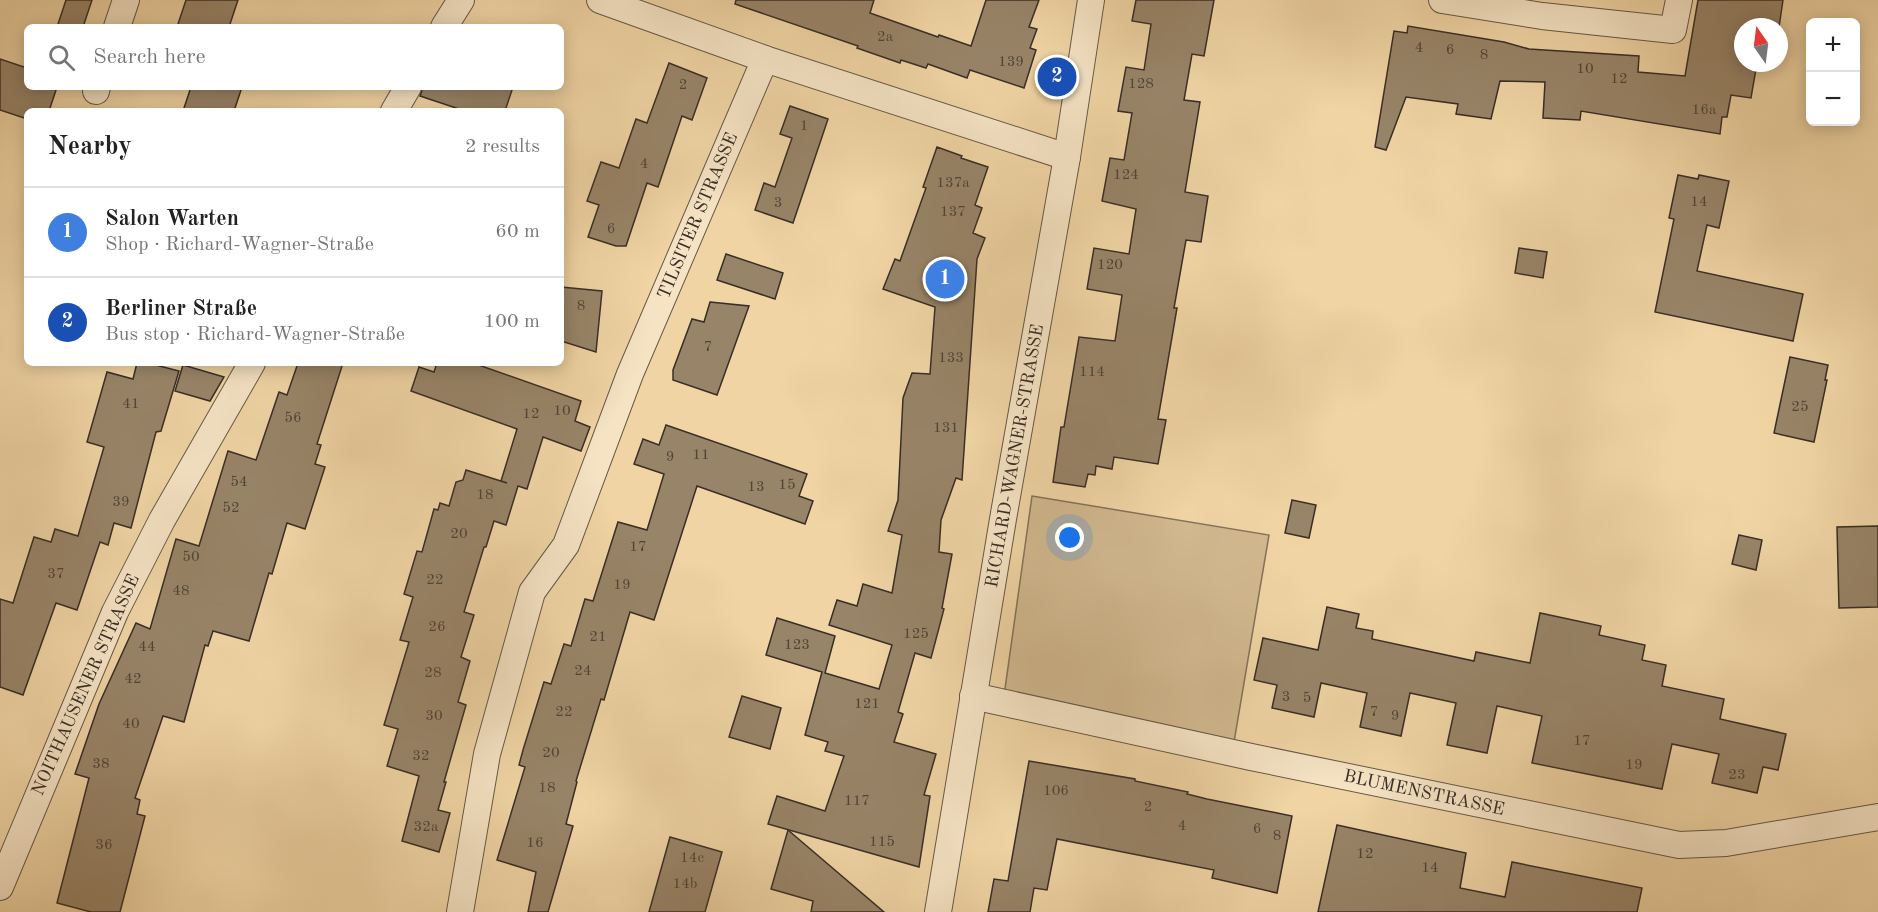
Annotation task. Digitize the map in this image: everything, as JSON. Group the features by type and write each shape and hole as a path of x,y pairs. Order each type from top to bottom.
{"street":[{"path":"118,24 126,0"},
{"path":"446,24 461,0"},
{"path":"600,0 765,58 1067,157"},
{"name":"RICHARD-WAGNER-STRASSE","path":"938,912 973,696 1067,157 1091,0"},
{"path":"1442,0 1553,17 1673,30 1678,0"},
{"name":"TILSITER STRASSE","path":"460,912 487,754 532,592 566,545 630,374 765,58"},
{"path":"396,108 406,90"},
{"name":"NOITHAUSENER STRASSE","path":"0,887 114,612 162,520 250,366"},
{"name":"BLUMENSTRASSE","path":"973,696 1678,845 1734,842 1878,817"}],"shaded area":[{"path":"1032,496 1269,535 1234,742 1004,696"}],"building":[{"path":"66,0 92,0 84,24 58,24"},
{"path":"186,0 238,0 230,24 178,24"},
{"path":"736,0 874,0 870,13 971,46 986,0 1039,0 1029,27 1037,29 1030,48 1036,50 1024,88 970,70 967,78 928,64 926,68 901,60 900,63 857,48 858,46 735,4"},
{"path":"1136,0 1214,0 1204,56 1192,54 1184,100 1200,102 1185,192 1208,196 1201,242 1186,240 1158,419 1166,420 1158,464 1114,457 1112,469 1096,466 1095,475 1088,474 1085,487 1053,482 1061,427 1064,427 1079,337 1115,341 1122,295 1087,289 1094,248 1129,254 1136,209 1102,201 1110,158 1124,160 1132,113 1118,111 1126,67 1144,70 1151,24 1132,21"},
{"path":"1698,0 1783,0 1780,18 1734,18 1734,72 1755,72 1751,98 1731,95 1727,117 1722,117 1720,134 1581,111 1580,120 1543,118 1545,82 1500,81 1491,119 1456,114 1458,104 1406,97 1386,150 1375,147 1394,31 1407,33 1408,26 1504,42 1529,49 1639,56 1638,72 1685,76"},
{"path":"0,59 24,67 24,90 56,90 50,108 24,108 24,118 0,110"},
{"path":"669,63 707,78 692,120 682,116 658,187 647,183 626,246 616,246 588,237 599,205 587,201 601,162 619,168 636,119 647,123"},
{"path":"190,90 241,90 235,108 184,108"},
{"path":"422,90 512,90 506,108 456,108 420,96"},
{"path":"790,106 828,119 793,223 755,210 764,183 775,187 792,138 780,134"},
{"path":"937,147 988,167 975,205 982,208 973,233 985,238 977,259 962,480 956,478 941,520 939,552 952,554 942,608 944,609 931,658 915,653 898,712 903,714 894,742 936,754 924,795 930,796 919,867 768,824 777,796 825,811 844,756 825,751 828,742 805,735 822,672 766,655 777,618 835,636 825,673 879,689 892,645 829,625 837,600 857,606 863,584 892,593 902,535 888,531 898,500 903,398 912,373 930,374 935,307 883,289 895,259 900,261 926,188 923,187"},
{"path":"1678,175 1698,179 1699,175 1729,181 1719,228 1707,225 1697,271 1803,294 1793,341 1655,312 1674,219 1669,218"},
{"path":"1519,248 1547,252 1543,278 1515,273"},
{"path":"726,254 783,273 775,299 717,280"},
{"path":"564,287 602,291 596,352 564,342"},
{"path":"710,302 749,306 717,395 673,380 673,370 692,319 704,322"},
{"path":"1790,357 1828,365 1814,442 1774,433"},
{"path":"136,366 160,366 179,371 161,431 156,432 131,528 114,523 108,545 100,542 77,610 56,603 23,695 0,687 0,599 13,603 34,537 51,542 55,529 78,536 104,447 87,442 107,372 133,379"},
{"path":"183,366 224,377 210,401 175,391"},
{"path":"297,366 342,366 317,444 321,445 315,464 325,467 305,529 287,523 272,574 269,573 249,641 213,631 208,646 205,645 184,722 163,716 135,798 140,800 137,814 145,816 120,912 91,912 57,903 89,778 75,774 99,704 136,623 150,629 176,539 199,546 228,451 256,460 279,392 287,395"},
{"path":"436,366 482,366 581,401 575,421 590,427 581,451 543,437 527,489 518,486 506,525 494,521 486,547 484,547 464,612 474,615 461,657 470,661 458,702 466,705 438,810 450,813 439,852 402,841 419,776 387,766 398,729 384,725 409,642 400,640 413,597 404,594 417,551 422,552 434,509 438,510 440,503 449,506 456,482 463,480 466,470 507,483 501,481 517,429 411,391 419,367 434,372"},
{"path":"666,425 807,474 799,496 813,501 805,524 697,486 654,620 630,612 604,700 601,699 576,781 566,824 573,826 548,912 528,912 536,872 497,860 525,767 519,765 523,750 544,682 551,684 564,644 571,646 585,599 593,601 618,522 647,530 664,474 634,464 643,439 659,445"},
{"path":"1292,500 1316,505 1309,538 1285,533"},
{"path":"1878,526 1878,607 1839,608 1837,527"},
{"path":"1739,535 1762,540 1756,570 1732,564"},
{"path":"1327,607 1359,614 1356,628 1373,631 1372,639 1474,661 1476,652 1530,663 1540,613 1601,626 1599,635 1645,645 1642,660 1666,665 1662,686 1724,699 1720,719 1786,734 1778,770 1763,767 1757,793 1712,783 1719,754 1672,744 1662,789 1532,763 1542,716 1497,706 1487,753 1447,745 1456,703 1410,693 1401,736 1360,727 1367,693 1321,683 1314,717 1272,708 1277,685 1254,680 1263,638 1318,650"},
{"path":"742,696 781,708 770,749 729,737"},
{"path":"1029,761 1135,779 1135,781 1188,792 1187,794 1207,799 1292,816 1277,893 1212,878 1214,870 1057,839 1047,890 1034,888 1030,912 988,912 994,879 1008,881"},
{"path":"1337,825 1466,853 1460,888 1505,897 1512,862 1642,888 1637,912 1318,912"},
{"path":"788,830 884,912 811,912 813,901 771,889"},
{"path":"670,837 722,852 705,912 649,912"}],"place":[{"name":"Berliner Straße","path":"1057,77"},
{"name":"Salon Warten","path":"945,279"}]}
